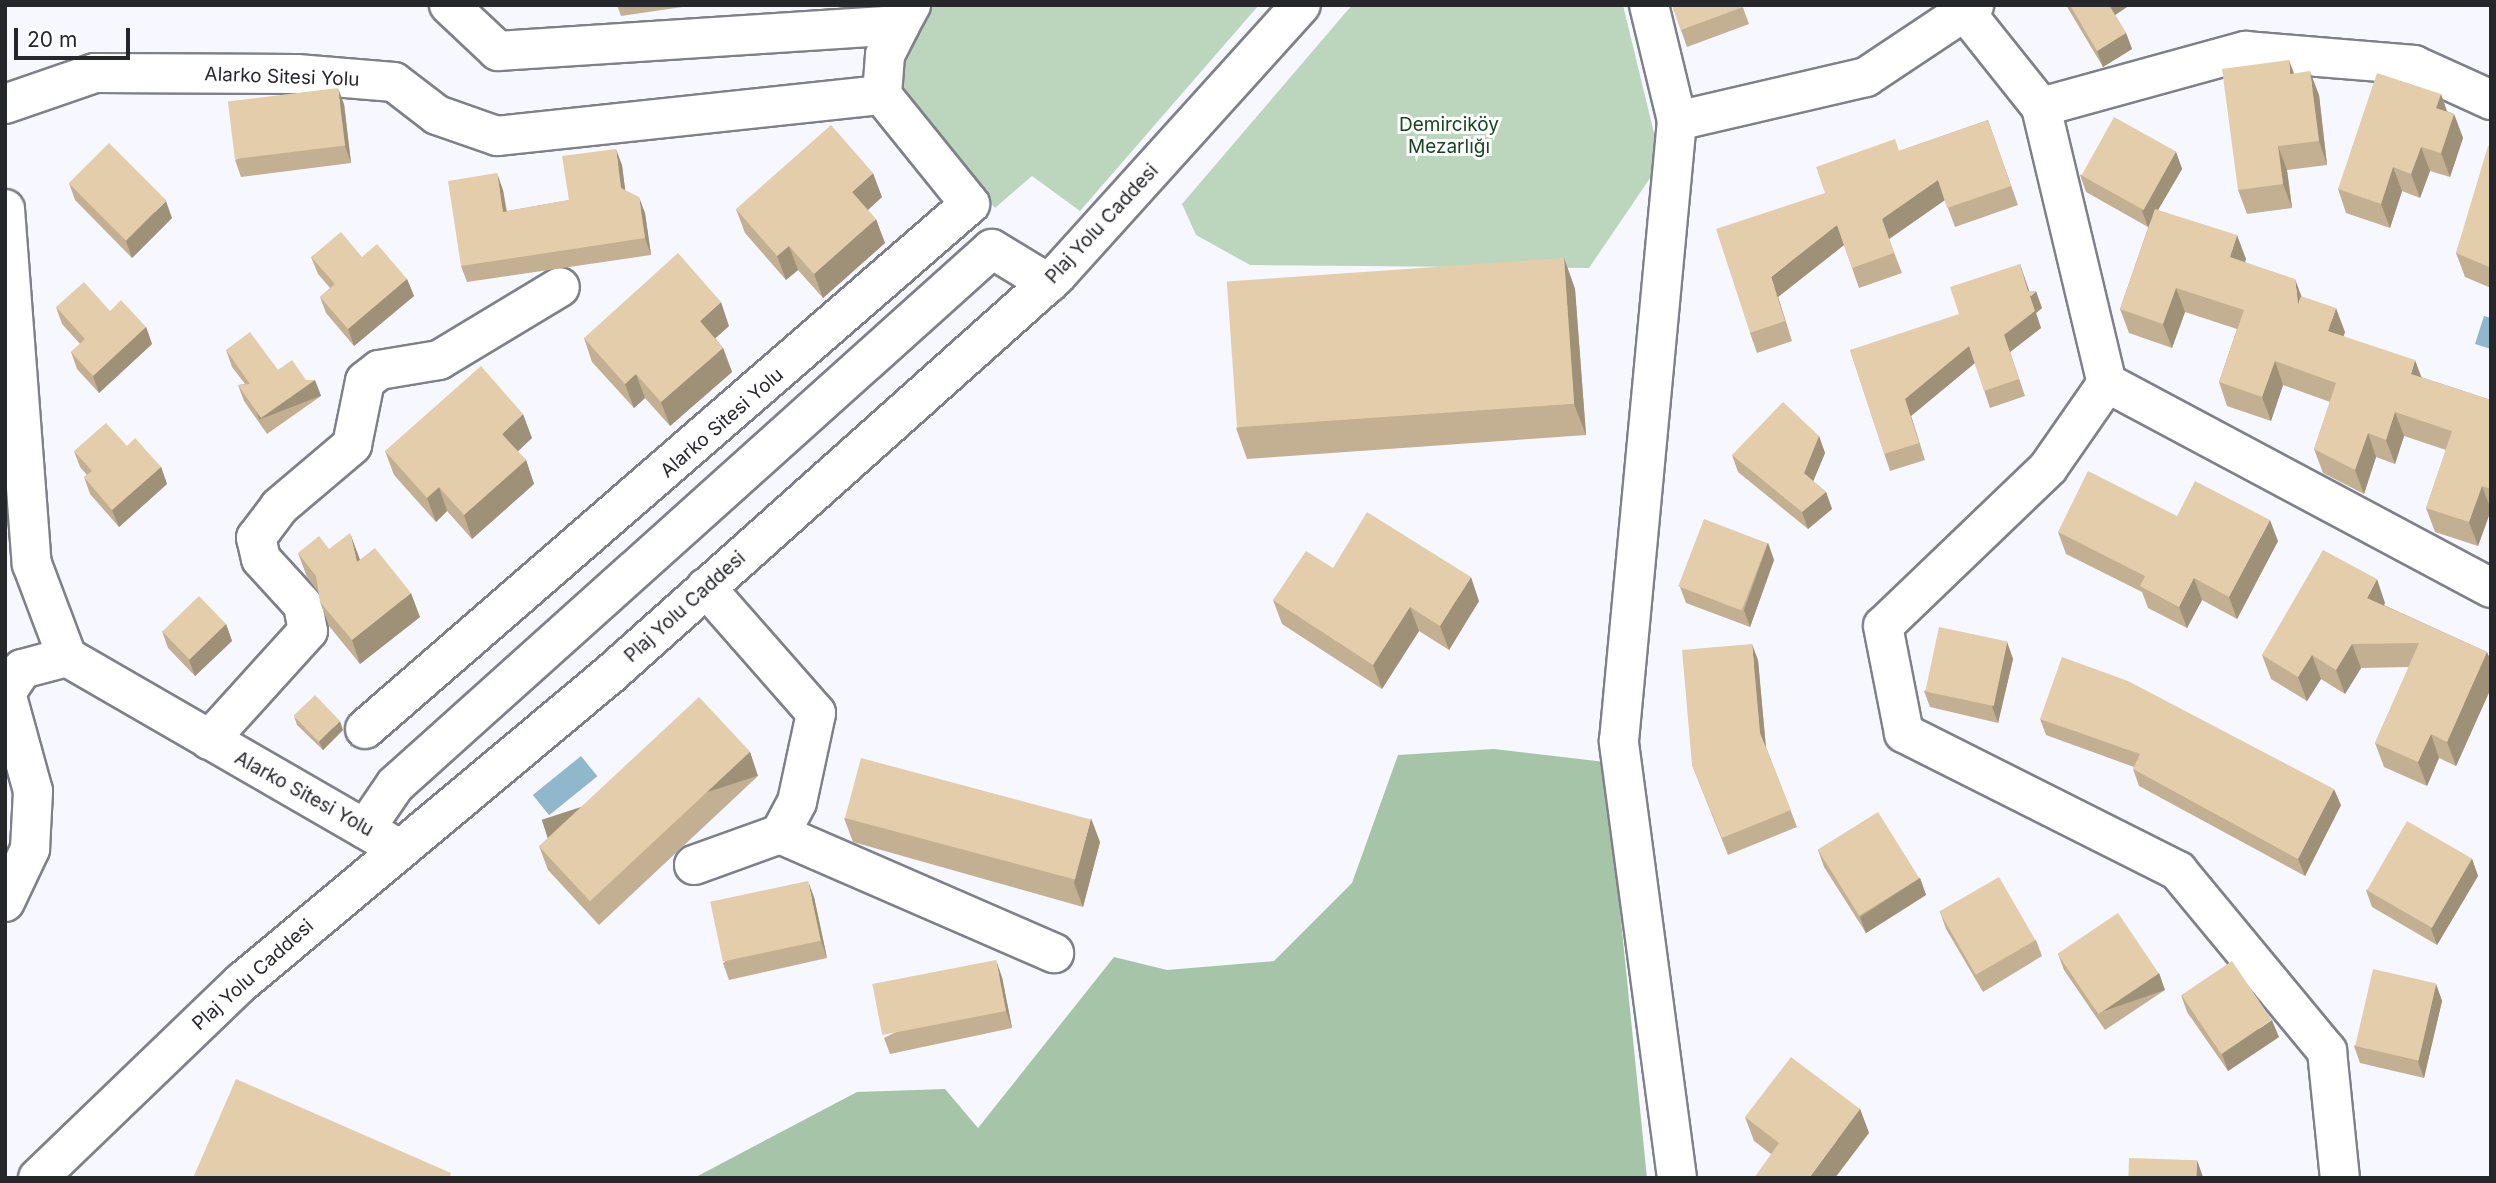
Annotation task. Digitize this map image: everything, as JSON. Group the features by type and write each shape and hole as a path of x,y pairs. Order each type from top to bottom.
{"street":[{"path":"449,5 498,51 906,15"},
{"name":"Plaj Yolu Caddesi","path":"38,1178 242,982 706,588 1048,283 1301,5"},
{"path":"1649,5 1677,121 1619,741 1677,1178"},
{"path":"1677,121 1866,77 1970,9 2041,107 2107,383 2048,468 1883,626 1904,733 2178,872 2327,1051 2340,1178"},
{"path":"882,94 886,55 906,15"},
{"path":"2041,107 2245,51 2414,65 2491,100"},
{"name":"Alarko Sitesi Yolu","path":"5,104 95,73 297,74 394,82 437,115 496,136 882,94 970,204 365,729"},
{"path":"5,209 16,479 32,564 67,657 22,669 6,692 33,791 30,849 5,902"},
{"path":"365,829 395,785 992,249 1048,283"},
{"name":"Alarko Sitesi Yolu","path":"209,740 281,668 308,631 303,605 261,559 256,538 279,508 352,445 365,381 379,370 439,360 560,287"},
{"path":"2107,383 2491,588"},
{"path":"694,865 780,834 797,802 816,713 706,588"},
{"name":"Alarko Sitesi Yolu","path":"67,657 398,848"},
{"path":"780,834 1054,953"}],"green space":[{"path":"932,5 1259,5 1080,211 1032,176 995,208 894,89"},
{"name":"Demirciköy Mezarlığı","path":"1352,5 1623,5 1661,162 1589,268 1250,265 1196,235 1182,204"},
{"path":"1494,749 1605,762 1647,1178 694,1178 857,1092 945,1089 978,1128 1114,957 1167,970 1274,961 1352,883 1398,755"}],"water":[{"path":"2484,316 2491,318 2491,349 2475,344"},
{"path":"581,756 597,776 549,815 533,795"}],"building":[{"path":"1672,5 1742,5 1743,7 1681,30"},
{"path":"2070,5 2109,5 2126,33 2097,51"},
{"path":"2289,60 2290,74 2310,71 2319,141 2278,146 2283,184 2238,190 2222,69"},
{"path":"2377,73 2441,94 2436,108 2454,114 2441,153 2421,147 2411,174 2393,167 2381,204 2338,189"},
{"path":"338,88 345,146 235,159 228,102"},
{"path":"2114,117 2176,151 2144,210 2082,176"},
{"path":"1988,120 2011,186 1947,208 1938,180 1882,219 1894,253 1852,268 1837,225 1771,277 1785,321 1750,333 1716,229 1825,193 1816,167 1895,139 1899,151"},
{"path":"831,125 873,173 852,192 876,219 814,274 789,246 777,256 736,209"},
{"path":"109,143 166,200 126,241 69,183"},
{"path":"2488,146 2491,147 2489,267 2456,253"},
{"path":"616,149 621,188 639,197 645,238 461,266 448,181 497,173 503,212 569,200 562,156"},
{"path":"2155,209 2237,235 2230,257 2295,279 2298,304 2301,296 2336,308 2328,331 2415,360 2411,374 2491,400 2491,489 2482,486 2469,522 2426,508 2452,431 2395,412 2386,440 2368,433 2355,470 2314,449 2336,383 2275,361 2262,397 2219,382 2244,310 2176,288 2163,324 2120,309"},
{"path":"341,232 362,257 377,244 407,279 348,329 320,297 335,284 311,257"},
{"path":"678,253 721,302 700,321 723,348 661,402 636,374 625,384 584,338"},
{"path":"1564,258 1574,404 1237,427 1227,282"},
{"path":"2020,264 2028,291 2036,291 2030,296 2035,311 2004,335 2019,379 1984,391 1969,346 1905,399 1919,443 1884,454 1850,350 1959,314 1950,287"},
{"path":"84,282 110,311 121,300 146,327 93,376 71,352 85,339 56,307"},
{"path":"250,332 278,370 292,360 306,380 315,380 261,418 238,385 250,384 226,350"},
{"path":"481,366 523,414 502,434 526,460 464,515 439,487 427,498 385,451"},
{"path":"1783,402 1819,436 1804,473 1826,492 1802,512 1732,455"},
{"path":"106,423 127,446 135,438 161,467 112,510 84,477 92,471 74,451"},
{"path":"2088,471 2177,516 2195,481 2270,520 2229,597 2194,578 2179,607 2140,586 2145,576 2058,532"},
{"path":"1367,512 1471,577 1440,626 1410,607 1373,665 1273,600 1306,551 1333,568"},
{"path":"1704,519 1767,543 1742,611 1678,586"},
{"path":"350,533 357,562 375,548 411,593 352,640 320,602 316,576 298,553 319,536 329,549"},
{"path":"2323,550 2377,579 2367,598 2487,652 2447,742 2431,734 2418,762 2375,743 2419,643 2352,644 2336,670 2312,655 2298,677 2262,655"},
{"path":"199,596 226,624 189,659 162,631"},
{"path":"1939,627 2007,642 1994,706 1925,692"},
{"path":"1752,644 1760,733 1791,810 1722,838 1692,765 1682,650"},
{"path":"2062,657 2128,681 2334,789 2298,859 2133,769 2140,754 2040,719"},
{"path":"315,695 340,721 318,742 293,716"},
{"path":"699,697 750,752 590,901 539,846"},
{"path":"861,758 1091,820 1075,879 845,818"},
{"path":"1878,812 1919,878 1859,916 1818,850"},
{"path":"2407,821 2472,858 2432,928 2367,890"},
{"path":"1999,877 2036,940 1976,975 1939,912"},
{"path":"808,881 821,941 723,961 710,902"},
{"path":"2118,913 2159,974 2098,1014 2057,954"},
{"path":"996,960 1006,1011 882,1035 872,984"},
{"path":"2232,961 2272,1020 2221,1054 2181,995"},
{"path":"2373,969 2436,984 2419,1061 2355,1046"},
{"path":"1791,1057 1860,1109 1809,1178 1754,1178 1779,1143 1745,1117"},
{"path":"236,1079 451,1173 449,1178 193,1178"},
{"path":"2129,1158 2197,1160 2196,1178 2128,1178"}]}
